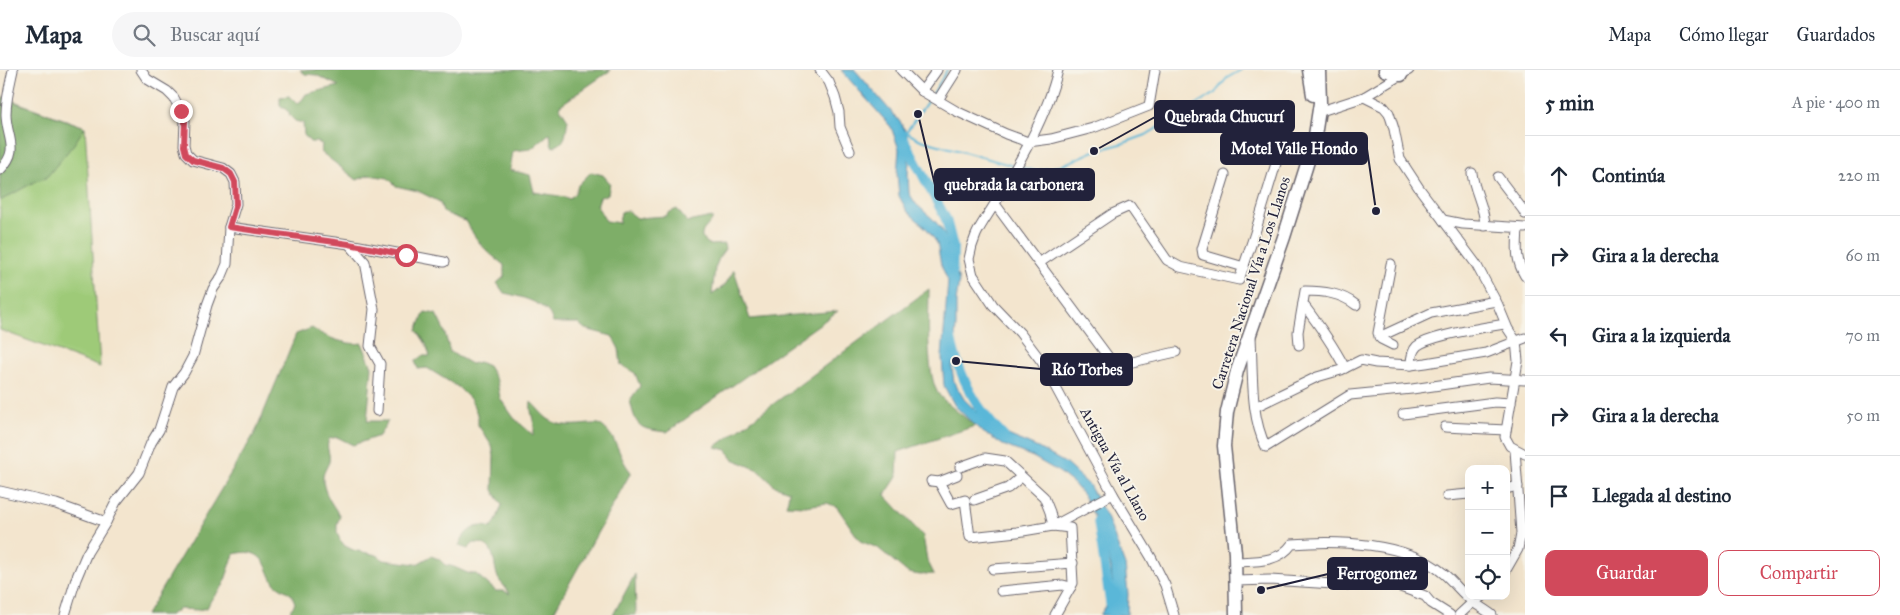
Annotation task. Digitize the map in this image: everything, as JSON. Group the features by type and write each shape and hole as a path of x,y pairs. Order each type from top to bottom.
{"highway":[{"name":"Carretera Nacional Vía a Los Llanos","path":"1309,70 1314,102 1318,112"},
{"name":"Carretera Nacional Vía a Los Llanos","path":"1238,615 1235,562 1226,476 1224,428 1226,412 1237,371 1314,142 1320,103 1319,70"},
{"path":"1385,70 1405,73"}],"street":[{"path":"0,170 7,162 12,150 6,115 13,70"},
{"path":"64,615 87,552 116,502 139,473 151,443 159,430 173,387 184,373 193,356 207,305 213,289 222,276 227,264 229,227 236,204 235,182 231,174 223,168 193,160 186,154 184,146 185,121 181,111 174,98 167,91 147,79 141,70"},
{"path":"820,70 829,82 835,97 840,127 850,151"},
{"path":"901,70 922,91 981,123 1028,142 1051,140 1093,128 1149,106 1155,70"},
{"path":"922,91 937,70"},
{"path":"938,100 957,70"},
{"name":"Antigua Vía al Llano","path":"1058,70 1048,102 995,204 981,224 972,246 970,259 973,275 993,305 1020,333 1042,362 1113,494 1151,557 1165,585 1174,615"},
{"path":"1318,112 1364,97 1405,73"},
{"path":"1364,97 1384,107 1389,113 1400,159 1419,188 1476,264 1496,301 1505,324 1521,340"},
{"path":"1039,263 1112,214 1130,206 1167,260 1180,267 1239,280 1281,146"},
{"path":"1472,173 1475,192 1485,214 1485,226"},
{"path":"1224,175 1202,249 1204,255 1244,267"},
{"path":"1498,178 1518,202 1525,214"},
{"path":"995,204 1115,366 1176,352"},
{"path":"1443,220 1485,226 1521,228 1517,256 1518,264 1525,276"},
{"path":"229,227 349,244 444,262"},
{"path":"349,244 365,262 374,309 370,346 380,364 377,411"},
{"path":"1391,264 1378,331 1379,337 1392,345"},
{"path":"1299,345 1298,332 1305,290 1321,291 1347,298 1356,305"},
{"path":"1379,337 1431,313 1496,301"},
{"path":"1303,304 1326,333 1345,368"},
{"path":"1411,364 1413,352 1417,346 1425,342 1474,329 1505,324"},
{"path":"1251,332 1255,406 1259,433 1266,447 1350,395 1412,389 1489,378 1525,380"},
{"path":"1255,406 1361,360 1376,363 1411,364 1486,353 1521,340"},
{"path":"1521,340 1505,438 1510,446 1525,454"},
{"path":"1403,414 1495,402 1511,403"},
{"path":"1445,427 1506,430"},
{"path":"1510,563 1518,549 1521,532 1516,450"},
{"path":"1053,526 1044,497 1005,461 985,458 935,482 951,504 965,500 970,537 1053,526 1070,528 1073,583 1055,615"},
{"path":"974,500 1008,488 1021,477"},
{"path":"1510,488 1518,486"},
{"path":"0,491 56,504 106,522"},
{"path":"1053,526 1113,494"},
{"path":"1447,496 1465,494"},
{"path":"1235,562 1261,561 1278,557 1286,553 1292,544 1362,544 1380,547 1398,551 1422,560 1442,572 1473,602 1492,615"},
{"path":"992,569 1073,563"},
{"path":"1236,581 1270,580 1348,584"},
{"path":"1387,582 1425,596 1431,603 1450,615"},
{"path":"1002,590 1063,585 1071,587"},
{"path":"1459,615 1476,600"}],"green space":[{"path":"300,70 611,70 559,106 568,120 564,140 553,147 550,133 531,149 513,151 510,170 530,175 534,192 569,199 575,193 578,185 591,172 603,175 610,183 608,194 600,197 597,206 606,221 619,223 621,212 628,211 637,218 666,216 677,209 687,222 712,217 712,221 703,231 702,238 710,245 724,244 725,249 715,268 712,295 725,285 734,270 750,319 838,311 667,432 645,428 637,422 630,400 640,386 635,373 621,365 619,349 612,336 585,329 578,323 553,323 549,313 544,308 522,297 504,293 497,283 504,277 504,265 482,246 467,222 443,212 440,202 418,191 396,186 388,178 369,175 357,180 321,152 322,144 310,142 304,135 303,123 295,121 289,112 280,105 280,97 289,96 297,104 306,94 339,86 316,75 305,74"},
{"path":"0,96 85,127 100,367 0,330"},
{"path":"0,97 85,127 74,144 46,178 36,181 0,201"},
{"path":"929,289 929,345 935,388 944,400 975,426 898,452 897,477 885,495 923,536 927,560 934,574 920,575 908,573 878,548 860,541 837,507 827,503 805,506 786,505 789,491 775,486 758,470 733,459 727,450 715,447"},
{"path":"425,312 436,314 444,330 450,352 471,364 479,362 488,366 497,381 500,398 514,418 533,435 531,402 546,417 560,424 599,424 606,429 614,441 631,472 552,615 288,615 295,603 292,595 275,584 259,556 246,552 234,554 223,586 207,608 198,610 179,609 170,615 146,615 256,431 296,334 312,328 336,340 356,344 362,343 372,367 367,421 388,421 379,436 353,445 337,437 329,439 329,462 323,474 323,482 328,497 340,516 337,532 340,540 345,546 353,550 377,555 384,560 417,564 431,556 439,559 445,565 476,574 496,591 504,591 510,594 498,578 492,554 487,546 474,543 468,549 459,546 464,536 471,529 480,526 491,528 502,505 493,490 494,456 492,446 478,425 478,416 471,400 458,387 427,368 418,369 415,361 422,356 430,356 426,344 417,330"},
{"path":"635,574 636,615 613,615"}],"water":[{"path":"841,70 855,70 901,123 906,132 910,148 909,193 916,204 935,221 947,239 951,261 959,281 952,368 954,382 964,399 988,423 1065,463 1089,485 1107,517 1125,565 1128,594 1127,615 1100,615 1108,603 1112,582 1111,567 1097,522 1083,495 1074,484 1059,472 1033,457 1003,445 981,431 955,406 944,386 942,357 948,281 941,265 937,243 927,229 907,211 899,196 897,174 899,149 891,127"}],"waterway":[{"path":"933,94 947,70"},
{"path":"1019,167 1035,171 1063,165 1094,151 1146,135 1215,93 1227,78 1241,70"},
{"path":"907,131 929,99"},
{"path":"905,132 921,140 1014,166"},
{"path":"903,138 946,219 953,247 952,277"},
{"path":"951,339 954,353 970,392 985,416 1004,437"},
{"path":"1098,520 1112,615"}],"place":[{"name":"quebrada la carbonera","path":"918,114"},
{"name":"Quebrada Chucurí","path":"1094,151"},
{"name":"Motel Valle Hondo","path":"1376,211"},
{"name":"Río Torbes","path":"956,361"},
{"name":"Ferrogomez","path":"1261,590"}],"route":[{"path":"181,111 185,121 184,146 186,154 193,160 223,168 231,174 235,182 236,204 229,227 349,244 406,255"}]}
